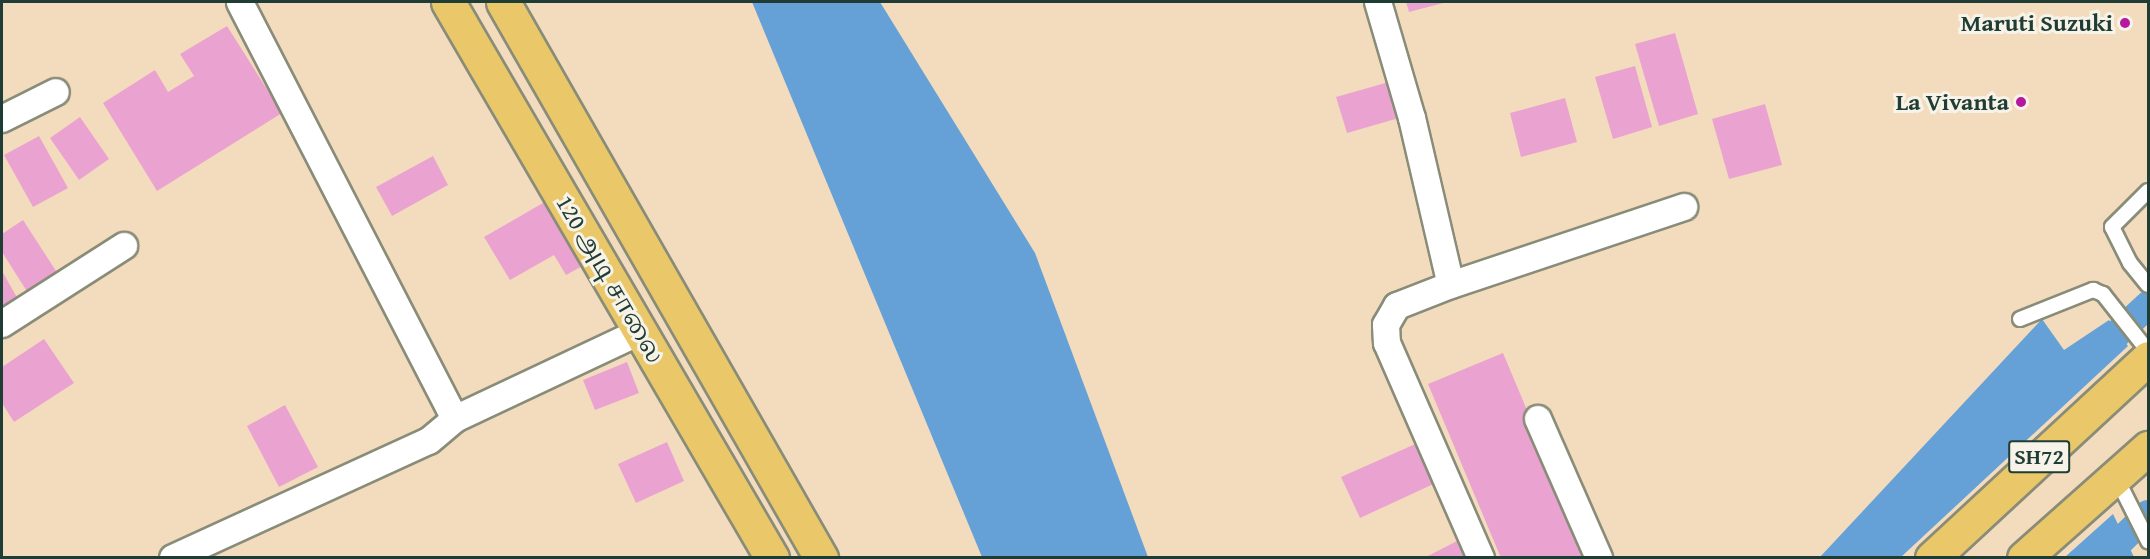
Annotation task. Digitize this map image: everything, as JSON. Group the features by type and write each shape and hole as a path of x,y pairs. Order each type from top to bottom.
{"main road":[{"name":"120 அடி சாலை","path":"448,2 772,558"},
{"name":"120 அடி சாலை","path":"503,2 820,558"},
{"name":"SH72","path":"1932,558 2144,347"},
{"name":"SH72","path":"2024,558 2120,487 2148,448"}],"street":[{"path":"240,2 456,419"},
{"path":"1378,2 1412,118 1451,285"},
{"path":"2,119 56,92"},
{"path":"1480,558 1387,343 1386,325 1397,306 1451,285 1684,207"},
{"path":"2,324 124,246"},
{"path":"173,558 429,441 456,419 640,332"},
{"path":"1538,419 1599,558"}],"lane":[{"path":"2148,191 2112,227 2130,263 2148,285"},
{"path":"2020,319 2093,290 2103,294 2148,351"},
{"path":"2120,487 2148,541"}],"water":[{"path":"752,2 880,2 1035,253 1148,557 982,557"},
{"path":"2042,319 2064,350 2109,320 2128,346 1901,557 1820,557"},
{"path":"2113,514 2134,557 2065,557"}],"building":[{"path":"1406,2 1447,2 1409,12"},
{"path":"227,26 282,113 157,191 103,103 155,70 168,92 194,76 180,54"},
{"path":"1675,33 1698,114 1659,126 1635,44"},
{"path":"1635,66 1652,127 1613,139 1595,77"},
{"path":"1389,82 1399,118 1347,133 1336,97"},
{"path":"1565,98 1577,142 1521,157 1510,113"},
{"path":"1765,104 1782,165 1729,179 1712,119"},
{"path":"80,117 109,159 79,180 50,138"},
{"path":"39,136 68,188 33,207 4,155"},
{"path":"433,156 448,185 392,216 376,187"},
{"path":"548,200 586,264 566,275 554,255 510,280 484,237"},
{"path":"23,220 58,274 28,293 2,252 2,234"},
{"path":"2,271 19,301 2,311"},
{"path":"44,339 74,383 14,422 2,403 2,367"},
{"path":"1503,353 1589,558 1501,558 1428,384"},
{"path":"627,362 639,393 595,410 583,380"},
{"path":"285,405 318,467 279,487 247,426"},
{"path":"1422,441 1440,481 1360,518 1341,477"},
{"path":"667,442 684,481 636,503 618,464"},
{"path":"1459,540 1468,558 1424,558"}],"waterway":[{"path":"2091,358 2148,305"},
{"path":"2103,558 2148,514"}],"place":[{"name":"Maruti Suzuki","path":"2125,23"},
{"name":"La Vivanta","path":"2021,102"}]}
